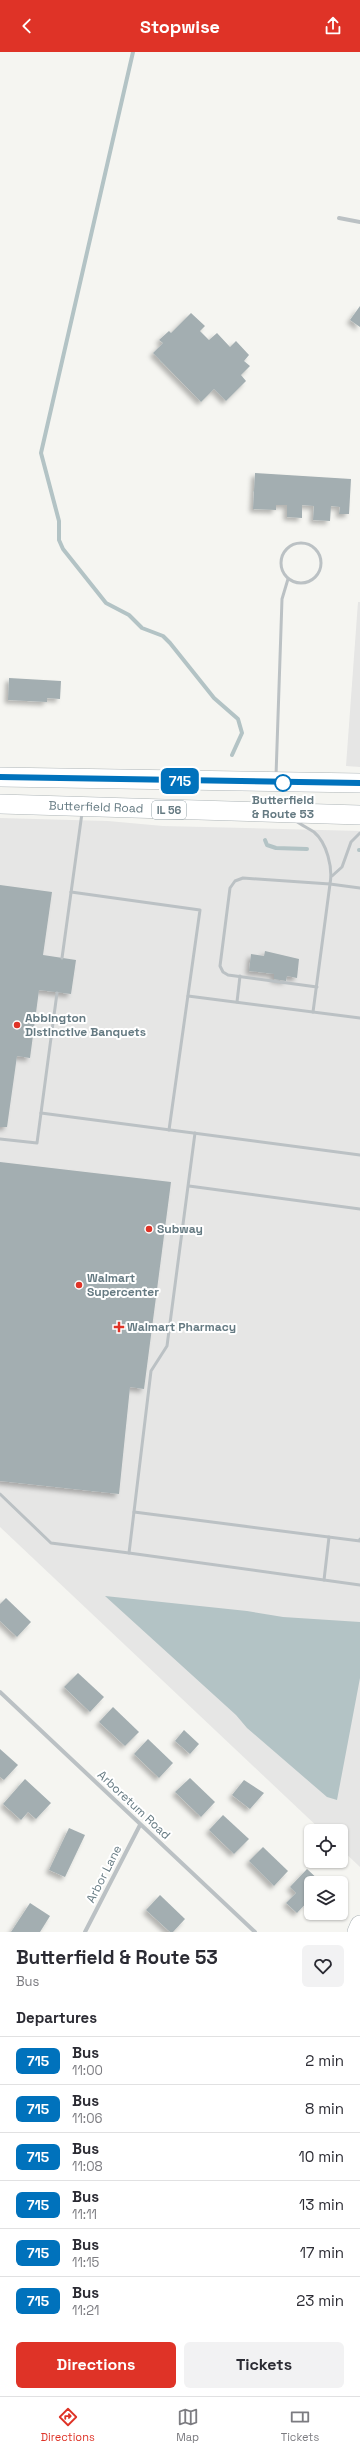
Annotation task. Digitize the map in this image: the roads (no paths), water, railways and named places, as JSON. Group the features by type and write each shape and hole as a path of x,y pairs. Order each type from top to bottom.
{"main road":[{"path":"0,777 276,783 360,783"},
{"name":"Butterfield Road","path":"0,804 285,814 360,815"},
{"path":"357,1932 360,1925"}],"street":[{"path":"339,218 360,222"},
{"name":"Arboretum Road","path":"0,1692 255,1932"},
{"name":"Arbor Lane","path":"85,1932 140,1824"}],"lane":[{"path":"295,543 301,543 313,547 320,557 321,564 317,576 306,583 300,584 288,579 281,569 280,563 284,550 295,543"},
{"path":"276,783 282,599 288,579"},
{"path":"62,958 83,807"},
{"path":"285,814 314,832 323,843 332,876 313,1012"},
{"path":"332,876 342,867 351,842 360,833"},
{"path":"317,987 228,975 223,972 220,966 230,888 236,881 243,878 330,884 360,888"},
{"path":"71,892 200,910 169,1130"},
{"path":"237,1002 240,976"},
{"path":"0,1139 37,1144 57,993"},
{"path":"188,996 360,1018"},
{"path":"41,1113 360,1155"},
{"path":"129,1553 151,1371 167,1346 195,1133"},
{"path":"189,1186 360,1209"},
{"path":"0,1494 51,1543 360,1585"},
{"path":"134,1512 330,1537 360,1539"},
{"path":"324,1580 330,1537"}],"waterway":[{"path":"133,52 41,453 59,521 59,540 63,549 106,603 129,615 142,628 163,636 214,698 238,719 242,733 232,755"},
{"path":"265,840 267,845 276,848 307,849"}],"place":[{"name":"Butterfield & Route 53","path":"283,783"},
{"name":"Abbington Distinctive Banquets","path":"17,1025"},
{"name":"Subway","path":"149,1229"},
{"name":"Walmart Supercenter","path":"79,1285"},
{"name":"Walmart Pharmacy","path":"119,1327"}]}
